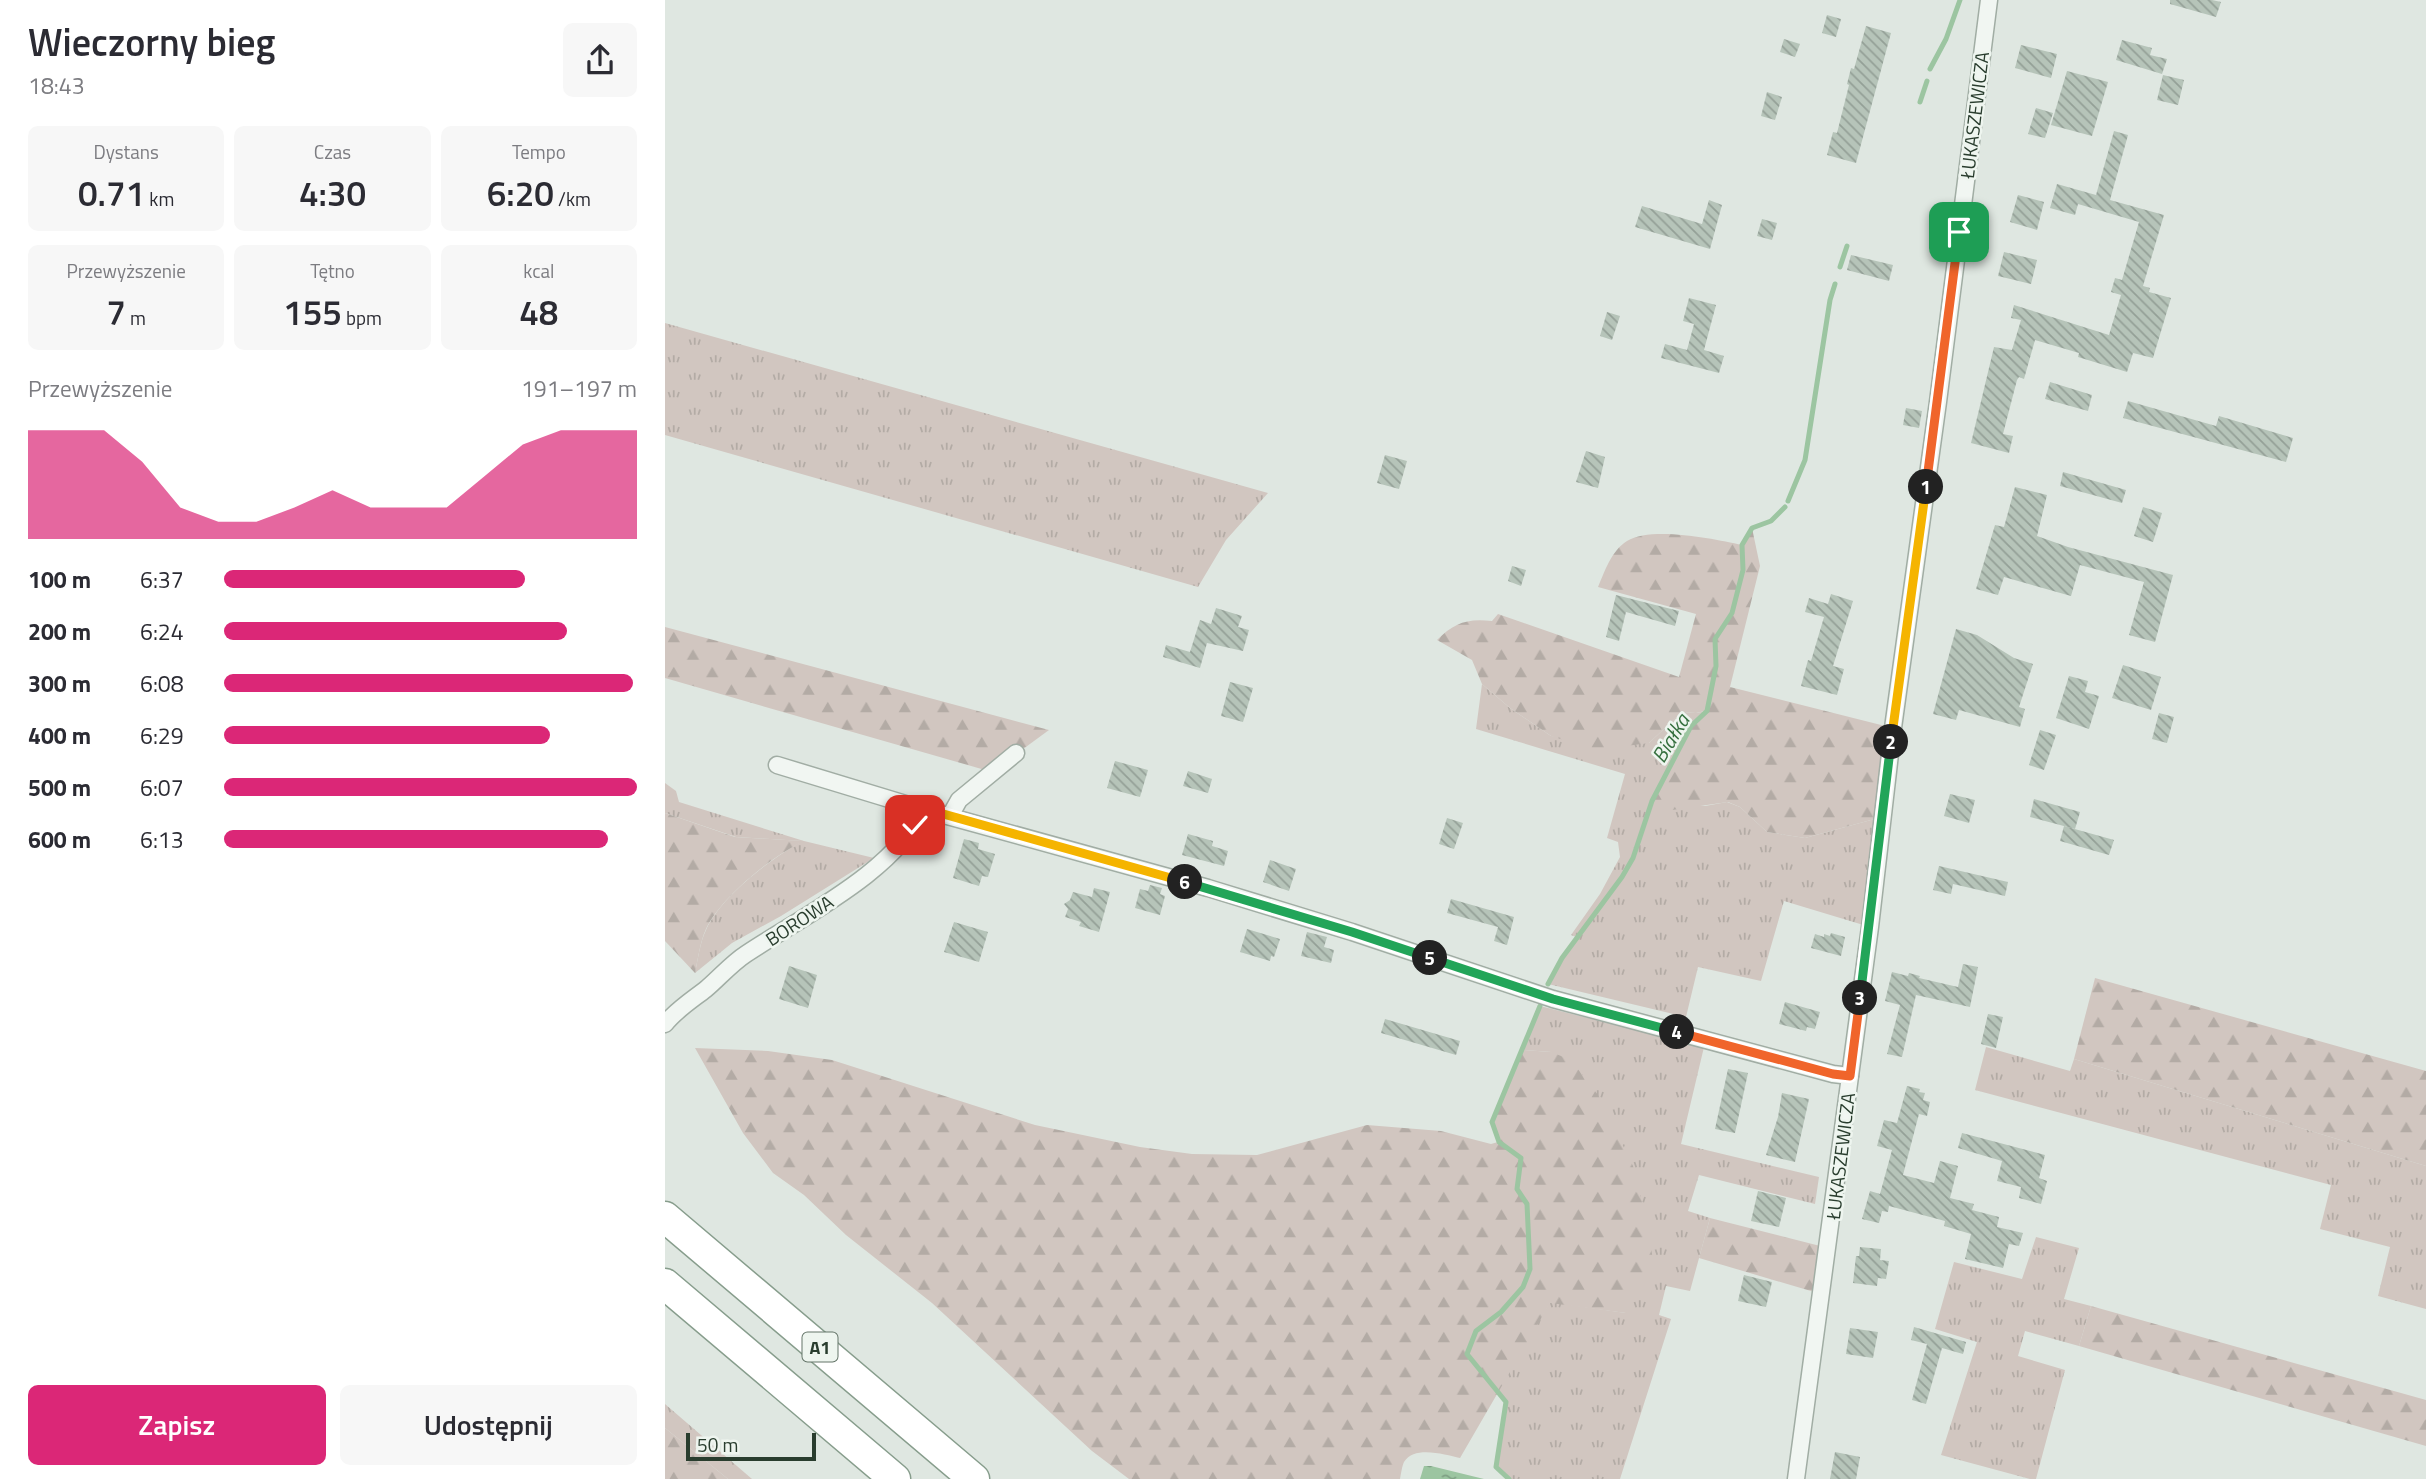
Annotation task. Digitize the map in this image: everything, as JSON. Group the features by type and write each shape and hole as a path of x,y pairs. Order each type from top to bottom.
{"highway":[{"name":"A1","path":"665,1217 974,1479"},
{"path":"665,1284 895,1479"}],"street":[{"name":"ŁUKASZEWICZA","path":"1796,1479 1989,0"},
{"path":"950,816 959,800 1016,753"},
{"path":"777,765 1313,920 1553,999 1833,1074 1850,1076"},
{"name":"BOROWA","path":"665,1024 743,956 827,903 880,863 908,835 922,808"}],"green space":[{"path":"665,323 1268,493 1226,540 1198,587 665,435"},
{"path":"1752,528 1760,566 1730,687 1893,728 1882,817 1805,838 1767,832 1740,807 1728,802 1672,810 1652,801 1691,726 1705,711 1682,712 1649,743 1595,750 1551,736 1510,708 1482,684 1472,660 1437,640 1461,623 1492,621 1498,614 1679,677 1696,614 1598,587 1606,568 1621,545 1638,537 1652,534 1683,535 1742,545"},
{"path":"665,627 1049,730 992,772 665,678"},
{"path":"1482,684 1510,708 1551,736 1649,743 1682,712 1707,711 1691,726 1652,801 1705,806 1727,802 1740,807 1767,832 1805,838 1882,817 1870,927 1784,901 1761,981 1698,967 1686,1017 1548,984 1576,937 1571,935 1600,894 1620,857 1618,842 1607,838 1625,774 1476,729"},
{"path":"665,783 676,791 679,802 804,841 874,858 732,943 695,973 704,935 723,904 762,868 802,841 736,837 665,813"},
{"path":"665,813 735,837 804,841 763,867 723,904 706,929 695,973 665,941"},
{"path":"2095,978 2426,1071 2426,1166 2074,1059"},
{"path":"1540,1006 1704,1047 1681,1144 1819,1177 1815,1204 1699,1175 1688,1211 1710,1218 1690,1291 1666,1286 1659,1315 1671,1319 1620,1479 1509,1479 1496,1467 1506,1402 1497,1391 1550,1302 1626,1313 1551,1052 1523,1050"},
{"path":"1986,1047 2070,1071 2074,1059 2426,1166 2426,1309 2378,1296 2390,1247 2320,1229 2331,1185 1975,1090"},
{"path":"695,1048 768,1051 832,1060 1035,1125 1140,1147 1192,1154 1257,1155 1367,1125 1441,1131 1491,1144 1498,1142 1492,1122 1523,1050 1551,1052 1571,1060 1598,1095 1633,1166 1648,1226 1653,1261 1626,1313 1550,1303 1460,1458 1430,1452 1415,1454 1404,1462 1400,1479 1129,1479 1092,1451 932,1303 846,1235 804,1195 773,1173 743,1133"},
{"path":"1710,1218 1828,1248 1821,1294 1699,1258"},
{"path":"2036,1237 2079,1248 2064,1299 2091,1306 2079,1346 2025,1331 2018,1356 2065,1370 2036,1479 2030,1479 1941,1455 1977,1342 1935,1329 1954,1262 2022,1279"},
{"path":"2091,1306 2426,1400 2426,1446 2079,1346"},
{"path":"665,1404 752,1479 728,1479 665,1428"},
{"path":"665,1428 728,1479 665,1479"}],"water":[{"path":"1424,1466 1431,1466 1484,1479 1420,1479"}],"building":[{"path":"2170,0 2221,2 2216,17 2170,4"},
{"path":"1827,15 1841,19 1836,37 1822,33"},
{"path":"1866,26 1891,33 1856,163 1827,155 1833,132 1837,133 1851,68 1854,69"},
{"path":"1784,39 1800,44 1795,57 1780,52"},
{"path":"2122,40 2152,48 2150,55 2167,59 2162,74 2116,60"},
{"path":"2021,45 2057,54 2051,78 2015,68"},
{"path":"2067,71 2108,82 2092,136 2051,125"},
{"path":"2163,75 2184,80 2178,105 2157,100"},
{"path":"1767,92 1782,97 1775,120 1761,116"},
{"path":"2036,108 2053,113 2045,138 2028,134"},
{"path":"2114,131 2128,135 2110,200 2164,215 2143,286 2150,288 2149,292 2171,298 2153,358 2133,353 2127,372 2078,357 2079,353 2035,340 2024,379 2019,377 2017,380 2003,434 2013,436 2009,453 1971,443 1994,347 2012,350 2021,320 2011,318 2014,305 2109,335 2121,295 2111,292 2115,278 2122,280 2139,222 2078,204 2075,215 2050,208 2057,184 2096,195"},
{"path":"2018,195 2044,202 2037,230 2010,222"},
{"path":"1709,200 1722,205 1710,249 1635,227 1642,206 1702,224"},
{"path":"1762,219 1777,223 1772,240 1757,236"},
{"path":"2004,252 2037,260 2031,284 1998,276"},
{"path":"1851,255 1893,265 1889,281 1847,270"},
{"path":"1689,298 1716,305 1704,350 1724,356 1719,373 1661,358 1665,344 1687,350 1694,324 1683,321"},
{"path":"1607,312 1620,316 1612,340 1600,336"},
{"path":"2050,382 2092,395 2088,411 2045,399"},
{"path":"2128,401 2216,426 2219,416 2293,438 2286,462 2123,418"},
{"path":"1906,408 1922,411 1919,428 1903,425"},
{"path":"1586,451 1605,457 1598,488 1576,482"},
{"path":"1385,455 1407,461 1399,489 1377,483"},
{"path":"2063,472 2126,490 2122,503 2060,486"},
{"path":"2015,487 2047,495 2037,536 2173,575 2155,642 2129,635 2144,582 2080,565 2071,596 2004,577 1998,595 1976,589 1995,525 2004,527"},
{"path":"2143,507 2162,513 2153,542 2134,536"},
{"path":"1512,566 1526,570 1521,586 1508,581"},
{"path":"1831,594 1853,601 1833,666 1844,669 1837,695 1801,686 1824,617 1805,612 1809,598 1828,604"},
{"path":"1616,595 1679,611 1675,626 1626,612 1619,641 1606,637"},
{"path":"1216,608 1242,616 1238,627 1249,630 1243,651 1207,643 1200,668 1163,657 1166,645 1190,652 1200,620 1211,624"},
{"path":"1956,629 1977,635 2014,658 2033,664 2019,707 2025,709 2020,727 1959,710 1956,720 1933,714"},
{"path":"2123,665 2161,677 2151,710 2112,698"},
{"path":"2069,676 2088,681 2085,692 2099,696 2089,729 2056,718"},
{"path":"1230,682 1253,688 1243,722 1221,716"},
{"path":"2159,713 2174,717 2167,743 2152,739"},
{"path":"2040,730 2056,735 2044,770 2029,765"},
{"path":"1115,761 1148,770 1140,797 1107,788"},
{"path":"1188,771 1212,779 1208,793 1183,786"},
{"path":"1950,794 1975,800 1969,823 1944,816"},
{"path":"2034,799 2080,812 2075,829 2030,817"},
{"path":"1447,818 1463,823 1454,849 1439,844"},
{"path":"2064,826 2114,840 2109,855 2060,841"},
{"path":"1188,834 1213,841 1212,846 1228,851 1224,866 1182,855"},
{"path":"964,839 979,843 978,849 995,854 988,877 982,876 979,886 953,878"},
{"path":"1270,860 1296,869 1289,891 1263,882"},
{"path":"1939,866 2008,882 2005,896 1953,884 1951,894 1933,890"},
{"path":"1150,885 1162,888 1160,894 1165,896 1160,915 1135,908 1140,889 1148,891"},
{"path":"1094,888 1110,892 1099,932 1079,926 1081,922 1065,917 1068,909 1064,904 1070,900 1073,892 1092,897"},
{"path":"1451,899 1514,917 1507,945 1494,941 1498,927 1447,913"},
{"path":"954,922 988,932 979,962 944,952"},
{"path":"1247,929 1280,939 1270,961 1240,952"},
{"path":"1307,932 1327,937 1324,947 1334,950 1331,963 1301,956"},
{"path":"1831,933 1845,937 1841,956 1811,948 1815,934 1824,937 1824,934 1830,936"},
{"path":"1963,964 1978,967 1970,1007 1916,995 1902,1057 1887,1054 1900,1005 1885,1001 1892,972 1908,976 1909,973 1958,987"},
{"path":"789,966 817,975 808,1008 779,999"},
{"path":"1785,1002 1820,1012 1815,1029 1807,1027 1806,1031 1779,1024"},
{"path":"1988,1014 2003,1017 1996,1048 1981,1044"},
{"path":"1385,1019 1460,1041 1456,1055 1381,1033"},
{"path":"1728,1069 1748,1073 1735,1133 1715,1129"},
{"path":"1907,1086 1920,1089 1919,1092 1925,1093 1923,1100 1930,1102 1927,1116 1919,1114 1903,1175 1934,1183 1940,1161 1958,1166 1950,1198 1974,1204 1972,1210 1999,1217 1997,1227 2023,1233 2019,1246 2009,1244 2003,1268 1965,1259 1971,1234 1944,1226 1945,1221 1889,1206 1888,1212 1882,1211 1879,1223 1862,1219 1870,1191 1880,1194 1892,1150 1877,1146 1884,1120 1897,1123"},
{"path":"1782,1093 1809,1099 1795,1162 1766,1155 1778,1117"},
{"path":"1962,1133 2045,1155 2039,1178 2047,1181 2041,1204 2019,1198 2021,1187 1997,1181 2002,1161 1958,1148"},
{"path":"1758,1191 1786,1198 1779,1227 1751,1221"},
{"path":"1860,1247 1881,1249 1880,1260 1889,1261 1886,1279 1878,1278 1877,1286 1853,1283 1856,1256 1859,1256"},
{"path":"1744,1275 1772,1282 1766,1307 1738,1301"},
{"path":"1914,1327 1966,1342 1963,1354 1942,1348 1926,1404 1912,1400 1927,1344 1911,1340"},
{"path":"1850,1328 1878,1332 1873,1358 1846,1354"},
{"path":"1835,1452 1860,1457 1856,1479 1830,1479"}],"waterway":[{"name":"Białka","path":"1930,69 1946,39 1960,0"},
{"name":"Białka","path":"1920,102 1927,81"},
{"name":"Białka","path":"1840,267 1847,246"},
{"name":"Białka","path":"1788,501 1805,460 1830,300 1835,284"},
{"name":"Białka","path":"1548,984 1562,958 1622,877 1633,858 1652,801 1691,726 1707,711 1716,666 1715,639 1732,613 1743,570 1742,545 1752,528 1771,521 1785,507"},
{"name":"Białka","path":"1509,1479 1496,1467 1506,1402 1467,1354 1476,1331 1501,1312 1523,1287 1530,1269 1527,1204 1517,1189 1521,1158 1499,1142 1492,1122 1540,1006"}],"route":[{"path":"915,825 922,808 1208,888 1352,932 1553,999 1833,1074 1850,1076 1959,232"}]}
